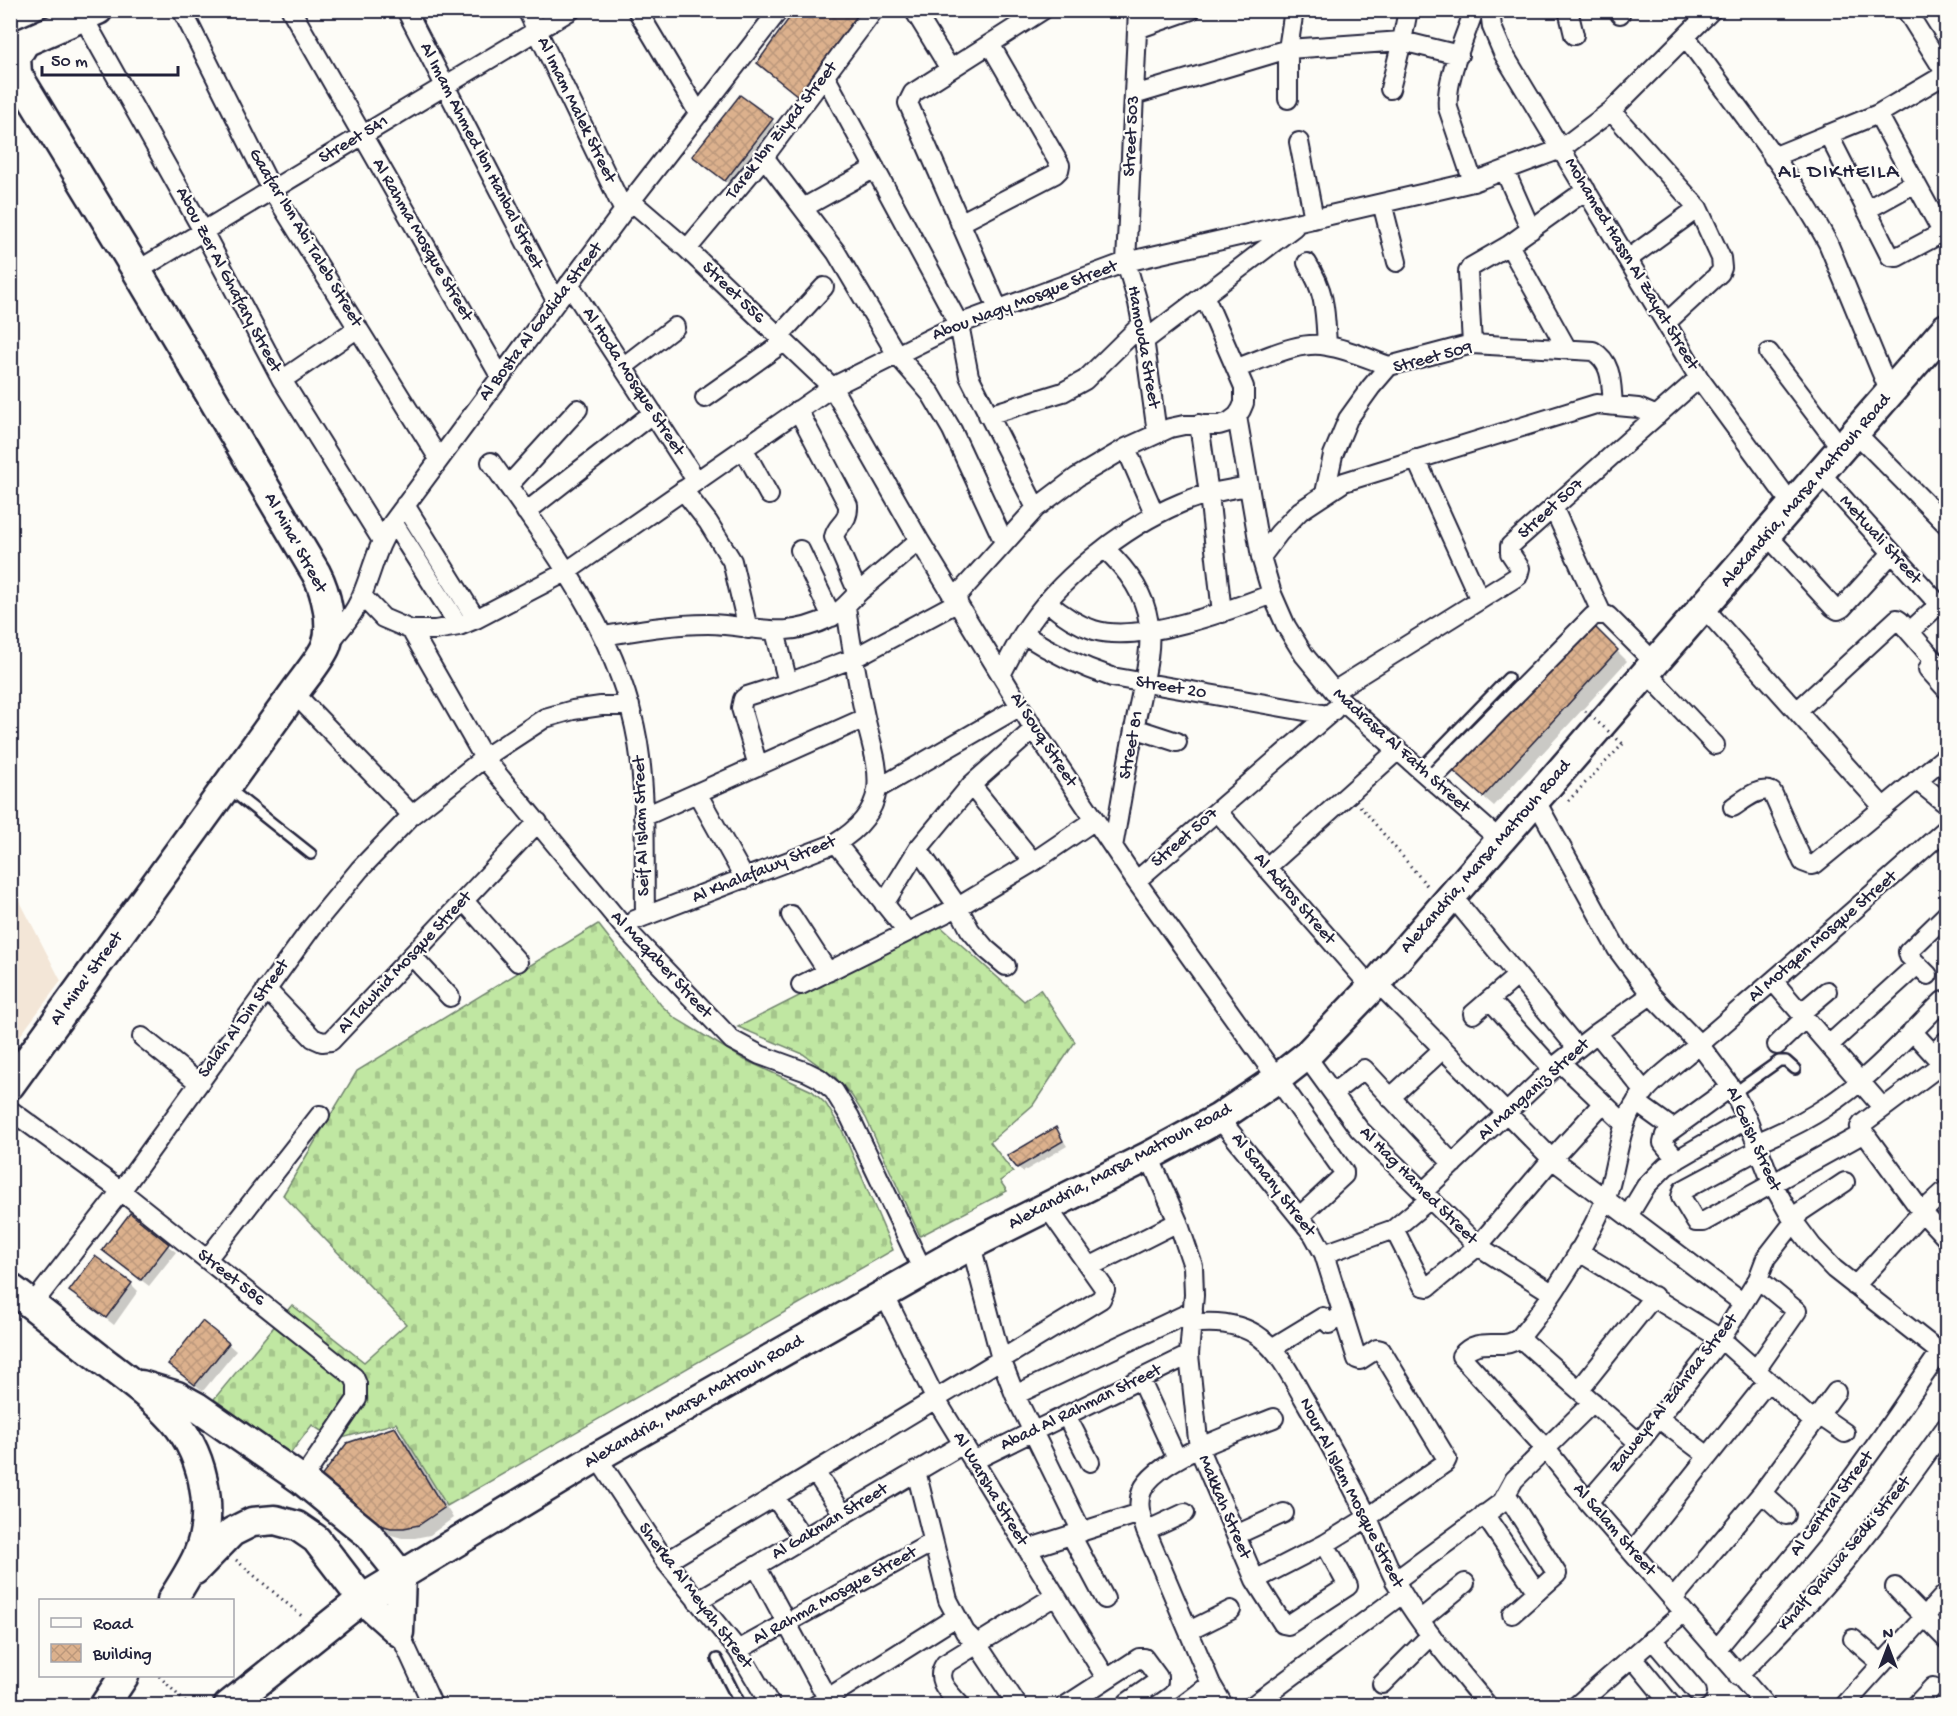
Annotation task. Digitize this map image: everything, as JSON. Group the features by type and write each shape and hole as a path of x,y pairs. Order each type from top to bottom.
{"main road":[{"name":"Al Mina' Street","path":"10,1085 326,646 328,608 321,584 137,271 17,74 16,57 25,42 90,14"},
{"name":"Alexandria, Marsa Matrouh Road","path":"228,1706 362,1599 401,1575 597,1457 923,1271 1219,1118 1306,1056 1375,985 1501,841 1542,810 1652,669 1947,328"},
{"path":"21,1297 133,1384 168,1414 187,1438 200,1466 206,1496 205,1526 197,1555 178,1591"},
{"path":"133,1384 166,1392 197,1407 302,1480 368,1534 401,1575 399,1632"},
{"path":"178,1591 232,1532 252,1522 275,1520 297,1526 316,1539 362,1599 399,1632"},
{"path":"104,1706 123,1677"}],"street":[{"name":"Gaafar Ibn Abi Taleb Street","path":"182,10 272,190 439,459"},
{"name":"Al Rahma Mosque Street","path":"291,10 500,376"},
{"name":"Al Imam Ahmed Ibn Hanbal Street","path":"406,10 556,301"},
{"name":"Al Imam Malek Street","path":"527,10 628,206"},
{"name":"Street 541","path":"137,271 571,10"},
{"path":"637,10 699,114"},
{"name":"Al Bosta Al Gadida Street","path":"326,646 352,614 362,596 381,539 405,505 556,301 779,10"},
{"name":"Tarek Ibn Ziyad Street","path":"687,249 764,157 874,10"},
{"path":"914,10 950,69"},
{"path":"998,309 908,103 913,93 1042,10"},
{"path":"1137,20 1191,10"},
{"path":"1288,99 1288,49 1294,10"},
{"path":"1390,89 1408,10"},
{"path":"1473,182 1447,99 1450,81 1474,10"},
{"name":"Mohamed Hassn Al Zayat Street","path":"1490,10 1496,40 1700,378 1793,506"},
{"path":"1568,10 1574,35"},
{"path":"1773,157 1878,114 1946,74 1906,10"},
{"name":"Abou Nagy Mosque Street","path":"362,596 383,618 411,630 435,630 459,626 566,572 832,387 959,324 1126,262 1473,182 1561,149 1611,111 1710,11"},
{"name":"Abou Zer Al Ghafary Street","path":"90,14 282,380 381,539"},
{"name":"Street 503","path":"1126,262 1137,20"},
{"path":"1686,37 1773,157 1828,243 1890,393"},
{"path":"1134,95 1288,49 1402,41 1459,56"},
{"path":"960,223 1055,174 1060,165 990,44"},
{"path":"825,76 959,324 969,376 1036,508"},
{"path":"1611,111 1698,208 1721,258 1720,273 1667,322"},
{"path":"1828,134 1888,253 1897,257 1944,236 1878,114"},
{"path":"988,415 1063,392 1085,380 1143,333 1204,295 1307,220 1299,142"},
{"path":"764,157 836,252 897,355 932,394 952,430 1004,542"},
{"path":"803,208 875,168"},
{"path":"1505,171 1531,230"},
{"path":"1866,210 1915,183"},
{"path":"1472,344 1468,272 1475,263 1509,245 1586,190"},
{"path":"1382,203 1397,262"},
{"name":"Street 556","path":"628,206 687,249 832,387"},
{"path":"1628,259 1698,208"},
{"path":"1509,245 1567,349"},
{"name":"Hamouda Street","path":"1126,262 1143,333 1157,433"},
{"path":"1307,263 1324,298 1327,346"},
{"name":"Al Hoda Mosque Street","path":"569,284 653,413 708,522 732,561 748,629"},
{"path":"705,398 781,339 824,287"},
{"path":"758,766 741,703 747,696 854,658 957,600 1004,542 1036,508 1077,477 1126,448 1170,428 1199,424 1219,425 1237,416 1244,403 1242,380 1204,295"},
{"path":"623,367 675,327"},
{"path":"282,380 358,328"},
{"name":"Street 509","path":"1325,493 1333,455 1348,419 1389,366 1472,344 1593,351 1602,356 1608,364 1612,405"},
{"path":"1237,368 1299,347 1327,346 1389,366"},
{"path":"1769,353 1849,441 1947,524"},
{"name":"Street 507","path":"1136,881 1328,715 1339,697 1520,574 1520,568 1510,553 1510,546 1700,378"},
{"name":"Al Souq Street","path":"832,387 919,540 1019,707 1136,881 1345,1173 1300,1216"},
{"path":"1261,557 1300,511 1344,482 1596,404 1638,408 1658,416"},
{"path":"508,486 578,409"},
{"path":"798,410 848,505 847,518 835,531 834,537 845,606"},
{"path":"526,512 653,413"},
{"name":"Madrasa Al Fath Street","path":"1237,416 1261,557 1272,594 1286,626 1304,655 1339,697 1501,841"},
{"path":"1199,424 1222,613"},
{"path":"743,448 769,495"},
{"path":"1126,448 1155,515"},
{"path":"1416,459 1480,600"},
{"name":"Seif Al Islam Street","path":"491,462 585,600 619,670 638,743 642,780 645,916"},
{"name":"Metwali Street","path":"1821,474 1936,602 1935,608 1910,631"},
{"path":"1001,675 1023,634 1047,602 1074,573 1105,549 1155,515 1182,503 1209,494 1248,486"},
{"path":"405,505 476,619"},
{"path":"1553,507 1602,614"},
{"path":"393,522 459,626"},
{"path":"1767,535 1838,610 1892,553"},
{"path":"604,636 676,624 712,624 775,631 805,628 845,606 919,540"},
{"name":"Street 81","path":"1105,549 1124,566 1137,586 1146,607 1150,630 1150,648 1144,684 1113,847"},
{"path":"800,550 845,606"},
{"path":"1047,602 1069,619 1095,630 1122,634 1150,630 1222,613 1272,594"},
{"name":"Al Khalafawy Street","path":"622,926 836,843 851,834 863,821 872,806 877,789 875,761 845,606"},
{"path":"1704,608 1884,808"},
{"path":"1426,775 1586,621 1602,614 1608,616 1715,745"},
{"path":"1797,711 1893,621 1899,620 1934,660 1928,669 1947,689"},
{"name":"Al Maqaber Street","path":"411,630 484,758 622,926 732,1041 760,1055 807,1072 834,1090 850,1117 923,1271"},
{"path":"775,631 788,683"},
{"name":"Street 20","path":"1023,634 1050,652 1112,677 1328,715"},
{"path":"294,693 412,815"},
{"name":"Salah Al Din Street","path":"21,1297 122,1191 266,990 336,898 412,815 484,758 545,718 573,710 601,706 630,706"},
{"path":"877,789 1019,707"},
{"path":"643,817 865,718"},
{"path":"1134,728 1177,742"},
{"path":"885,904 918,849 971,785 1034,729"},
{"path":"1266,867 1398,750"},
{"path":"1733,807 1763,789 1772,792 1803,862 1811,865 1947,756"},
{"path":"1916,780 1947,804"},
{"path":"971,785 1033,862"},
{"path":"697,793 745,879"},
{"name":"Al Geish Street","path":"1542,810 1617,949 1651,995 1700,1044 1733,1090 1772,1182 1794,1222 1812,1246 1834,1269 1943,1354"},
{"name":"Al Adros Street","path":"1216,811 1375,985 1443,1049 1552,1159 1743,1303"},
{"path":"801,985 958,907 1033,862 1095,820"},
{"name":"Al Tawhid Mosque Street","path":"266,990 313,1038 322,1042 331,1041 538,822"},
{"name":"Al Motqen Mosque Street","path":"1520,1338 1578,1251 1605,1200 1625,1124 1640,1097 1657,1079 1947,829"},
{"path":"836,843 907,932"},
{"path":"918,849 958,907 970,930 986,950 1006,966"},
{"path":"464,901 518,962"},
{"path":"1448,901 1517,976 1577,1048"},
{"path":"791,915 828,972"},
{"path":"1830,1045 1923,970 1908,954 1909,950 1947,915"},
{"path":"412,956 450,997"},
{"path":"1473,1014 1517,976"},
{"path":"1773,981 1883,1108"},
{"path":"1777,1045 1827,991"},
{"name":"Al Manganiz Street","path":"1394,1229 1453,1164 1557,1066 1577,1048 1651,995"},
{"path":"1490,1000 1557,1066 1625,1124"},
{"path":"1864,1133 1700,1223 1696,1222 1681,1197 1683,1190 1828,1106 1860,1081 1943,1001"},
{"path":"1912,1031 1941,1062"},
{"path":"1597,1033 1640,1097 1672,1128"},
{"path":"142,1037 199,1083"},
{"path":"1947,1041 1941,1062 1860,1127 1922,1212 1947,1238"},
{"path":"1390,1098 1443,1049"},
{"name":"Al Hag Hamed Street","path":"1306,1056 1359,1129 1426,1196 1478,1246 1552,1293"},
{"path":"1333,1093 1364,1069 1453,1164"},
{"path":"1677,1160 1663,1143 1665,1135 1672,1128 1733,1090"},
{"path":"1324,1254 1394,1229 1423,1286 1428,1287 1478,1246 1603,1103"},
{"name":"Street 586","path":"10,1110 122,1191 349,1372 357,1384 357,1399 302,1480"},
{"path":"207,1259 320,1114"},
{"name":"Al Sanany Street","path":"1219,1118 1313,1234 1324,1254 1356,1358 1360,1360 1377,1349 1381,1350 1447,1459 1445,1463 1367,1518"},
{"path":"1628,1216 1646,1186 1666,1166 1747,1119"},
{"name":"Makkah Street","path":"1149,1156 1190,1251 1193,1266 1189,1356 1199,1449 1255,1580 1281,1623 1288,1625 1348,1586 1325,1544"},
{"name":"Zaweya Al Zahraa Street","path":"1588,1502 1639,1443 1721,1339 1758,1279 1766,1258 1804,1207 1845,1182"},
{"path":"1855,1286 1922,1212 1947,1190"},
{"path":"666,1562 1101,1299 1105,1290 1091,1266 1047,1207"},
{"path":"1091,1266 1178,1222"},
{"path":"971,1245 1001,1359 1105,1599"},
{"path":"1578,1251 1721,1339 1816,1418 1845,1433"},
{"path":"1632,1552 1708,1456 1762,1375 1797,1311 1758,1279"},
{"name":"Al Warsha Street","path":"884,1294 935,1398 1106,1678"},
{"path":"1579,1390 1654,1296"},
{"path":"1272,1348 1323,1317 1329,1324 1343,1314"},
{"path":"1015,1395 1192,1317"},
{"name":"Nour Al Islam Mosque Street","path":"1192,1317 1244,1328 1272,1348 1318,1424 1367,1518 1399,1587 1431,1635 1488,1706"},
{"path":"1520,1338 1639,1443"},
{"name":"Al Salam Street","path":"1520,1338 1503,1344 1480,1343 1466,1350 1461,1356 1546,1449 1588,1502 1766,1706"},
{"name":"Al Central Street","path":"1716,1650 1811,1535 1943,1354"},
{"name":"Abad Al Rahman Street","path":"973,1461 1189,1356"},
{"path":"1140,1379 1177,1459"},
{"path":"1576,1706 1652,1639 1836,1392"},
{"path":"1252,1706 1502,1502 1510,1484 1593,1402"},
{"path":"1066,1415 1090,1462"},
{"path":"1224,1706 1210,1684 1146,1532 1139,1502 1142,1491 1160,1469 1199,1449 1274,1418"},
{"path":"1658,1418 1708,1456"},
{"name":"Khalf Qahwa Sedki Street","path":"1738,1676 1806,1606 1836,1571 1887,1508 1947,1427"},
{"name":"Al Gakman Street","path":"697,1601 963,1444"},
{"name":"Sherka Al Meyah Street","path":"597,1457 666,1562 738,1650 771,1706"},
{"path":"916,1471 943,1583 956,1617 1018,1706"},
{"path":"814,1472 843,1515"},
{"path":"1762,1493 1786,1515"},
{"path":"1507,1495 1557,1574 1512,1614"},
{"path":"774,1496 803,1538"},
{"path":"1026,1549 1140,1513"},
{"path":"1146,1532 1185,1513"},
{"path":"1236,1535 1284,1513"},
{"path":"1484,1515 1537,1592"},
{"path":"1255,1580 1325,1544 1367,1518"},
{"name":"Al Rahma Mosque Street","path":"738,1650 933,1542"},
{"path":"756,1566 787,1623 821,1702 956,1617"},
{"path":"1420,1620 1465,1583"},
{"path":"1895,1587 1947,1639"},
{"path":"1844,1706 1947,1593"},
{"path":"951,1702 943,1685 941,1669 949,1661 1056,1596"},
{"path":"1189,1631 1231,1610"},
{"path":"399,1632 433,1706"},
{"path":"1382,1684 1431,1635"},
{"path":"1652,1639 1697,1692"},
{"path":"1853,1639 1882,1664"},
{"path":"1632,1656 1672,1706"},
{"path":"1065,1706 1139,1658 1146,1660 1158,1677 1158,1681 1128,1702"},
{"path":"1182,1706 1210,1684"},
{"path":"1915,1706 1933,1687"}],"lane":[{"path":"1426,775 1508,678"},
{"path":"226,786 311,854"},
{"path":"1733,1090 1779,1061 1786,1061 1794,1069"},
{"path":"717,1659 741,1706"}],"path":[{"path":"1542,810 1597,772 1623,744 1585,711"},
{"path":"1349,793 1448,901"},
{"path":"218,1545 321,1632"},
{"path":"160,1677 189,1706"}],"shaded area":[{"path":"11,884 61,981 11,1048"}],"green space":[{"path":"598,924 661,1005 675,1018 745,1060 812,1091 826,1104 842,1130 893,1250 447,1506 396,1423 335,1440 312,1425 290,1454 214,1399 292,1305 364,1362 406,1324 283,1195 357,1071"},
{"path":"939,925 1024,1001 1040,989 1075,1042 1033,1105 990,1142 1013,1172 1000,1181 1007,1191 920,1236 866,1118 852,1096 836,1078 803,1054 738,1027"}],"building":[{"path":"795,10 863,10 798,96 757,63"},
{"path":"740,95 773,119 725,181 692,156"},
{"path":"1591,623 1618,650 1483,797 1452,770"},
{"path":"1056,1127 1063,1141 1017,1168 1007,1156"},
{"path":"130,1213 169,1244 141,1280 102,1250"},
{"path":"95,1256 132,1283 106,1318 69,1291"},
{"path":"202,1321 229,1343 195,1385 168,1364"},
{"path":"395,1427 444,1508 419,1525 404,1528 391,1528 377,1524 317,1482 347,1443"}],"district":[{"name":"AL DIKHEILA","path":"1839,173"}]}
